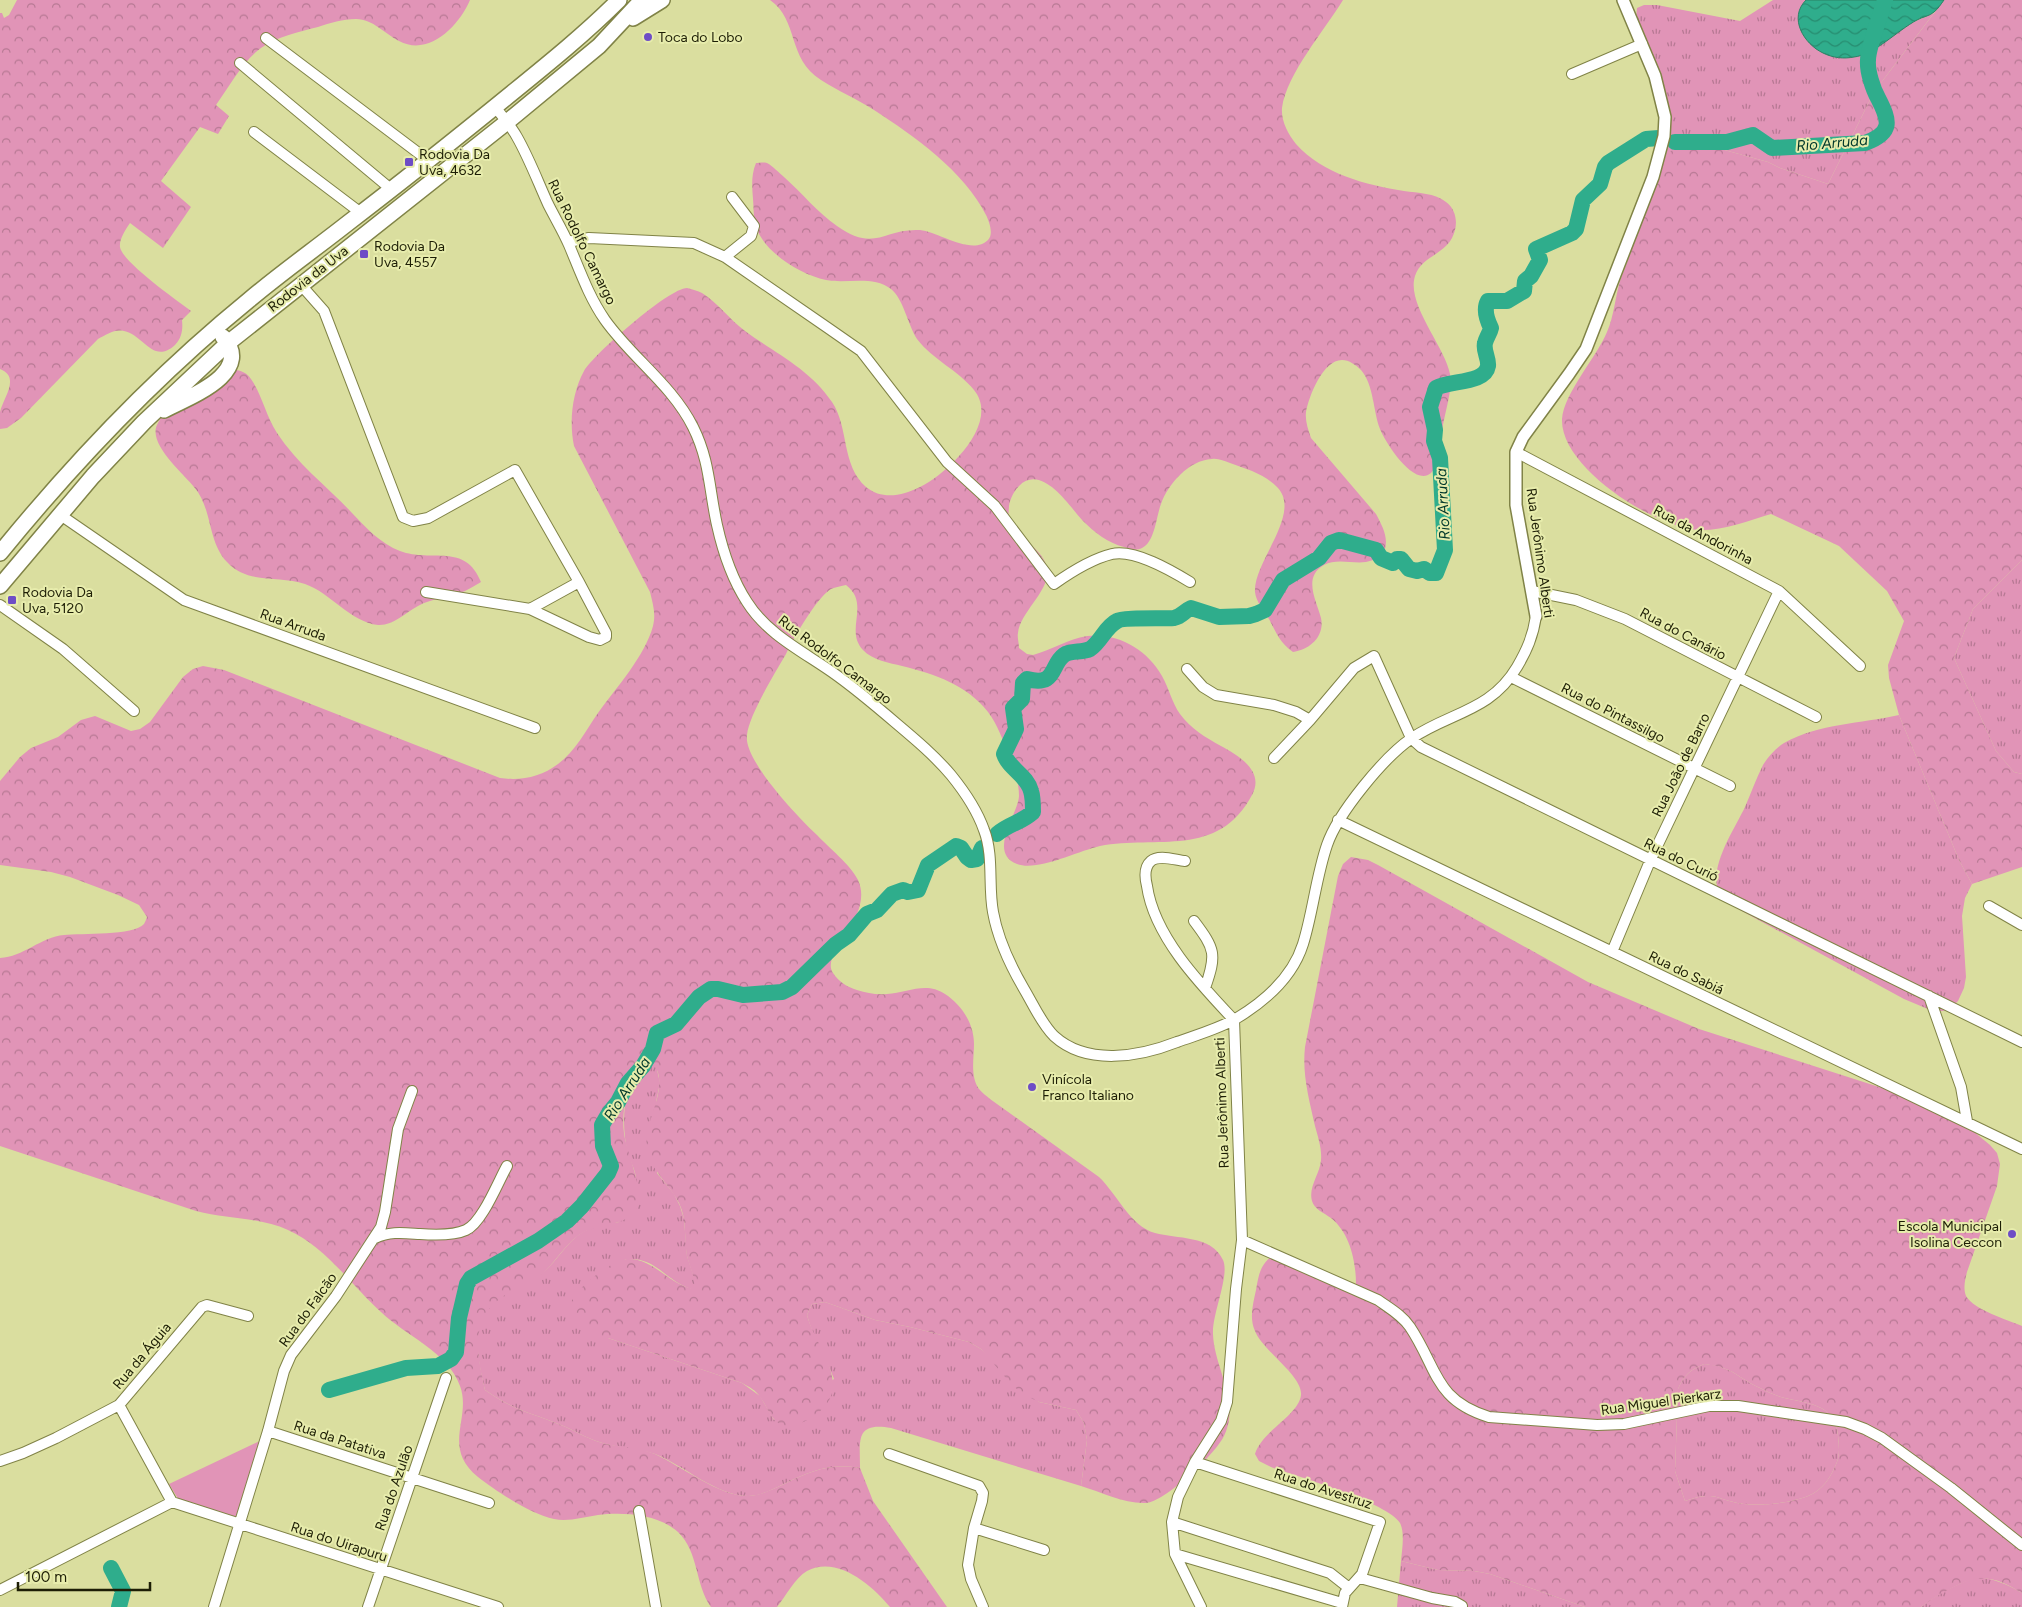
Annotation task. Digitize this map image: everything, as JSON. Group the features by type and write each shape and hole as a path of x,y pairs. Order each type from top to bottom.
{"main road":[{"name":"Rodovia da Uva","path":"0,553 42,501 125,411 215,329 250,299 429,161 567,49 619,0"},
{"name":"Rodovia da Uva","path":"0,586 59,514 144,422 228,342 507,122 599,46 642,0"},
{"path":"613,31 662,0"},
{"path":"144,422 217,381 227,372 232,359 228,342 215,329"}],"street":[{"name":"Rua Jerônimo Alberti","path":"1202,1607 1175,1554 1172,1522 1178,1497 1195,1462 1221,1421 1228,1402 1236,1289 1242,1240 1234,1020 1277,986 1289,974 1298,960 1323,858 1338,820 1390,754 1411,738 1499,693 1528,650 1534,632 1536,616 1516,505 1516,452 1523,437 1586,349 1659,159 1664,136 1665,117 1655,76 1623,0"},
{"path":"266,38 429,161"},
{"path":"1572,74 1642,44"},
{"path":"240,63 392,190"},
{"name":"Rua Rodolfo Camargo","path":"495,107 517,137 568,242 592,298 607,323 671,392 692,425 707,460 717,527 731,573 749,606 766,626 837,676 928,750 951,775 977,813 986,834 989,851 992,908 998,934 1014,971 1044,1024 1053,1035 1070,1047 1088,1053 1110,1056 1140,1054 1166,1047 1234,1020"},
{"path":"254,132 361,213"},
{"path":"725,258 751,236 754,226 732,197"},
{"path":"568,242 589,238 694,243 725,258 861,351 947,462 995,506 1054,584 1072,572 1114,553 1140,557 1167,568 1190,582"},
{"path":"302,285 324,312 403,517 413,521 428,518 515,470 606,633 606,637 600,640 589,637 530,609 426,592"},
{"name":"Rua da Andorinha","path":"1516,452 1779,591 1860,666"},
{"name":"Rua Arruda","path":"59,514 184,600 535,728"},
{"path":"530,609 578,582"},
{"name":"Rua do Canário","path":"1532,591 1576,600 1625,619 1738,679 1816,717"},
{"name":"Rua João de Barro","path":"1612,952 1650,861 1779,591"},
{"path":"0,605 63,649 134,711"},
{"path":"1274,758 1310,720 1354,668 1374,656 1411,738"},
{"path":"1187,669 1203,687 1216,695 1274,705 1296,712 1310,720"},
{"name":"Rua do Pintassilgo","path":"1511,677 1730,786"},
{"name":"Rua do Curió","path":"1411,738 1421,747 1650,861 2022,1042"},
{"name":"Rua do Sabiá","path":"1338,820 2022,1149"},
{"path":"1185,861 1161,858 1152,860 1147,867 1145,877 1148,892 1158,923 1170,943 1205,988 1234,1020"},
{"path":"1989,906 2022,925"},
{"path":"1194,921 1213,951 1210,974 1205,988"},
{"path":"1929,996 1962,1087 1967,1122"},
{"name":"Rua do Falcão","path":"214,1607 268,1432 284,1371 291,1355 336,1296 375,1238 385,1212 398,1129 412,1091"},
{"path":"375,1238 392,1233 450,1234 466,1230 480,1216 507,1166"},
{"name":"Rua Miguel Pierkarz","path":"1242,1240 1378,1300 1397,1313 1409,1326 1444,1391 1457,1404 1472,1412 1489,1417 1597,1425 1624,1424 1709,1406 1738,1406 1846,1422 1882,1438 1951,1488 2022,1545"},
{"name":"Rua da Águia","path":"0,1461 56,1438 119,1405 202,1307 207,1305 248,1316"},
{"name":"Rua do Azulão","path":"368,1607 446,1378"},
{"path":"0,1590 172,1502 119,1405"},
{"name":"Rua da Patativa","path":"268,1432 489,1503"},
{"path":"889,1454 979,1486 983,1493 974,1528 968,1565 971,1579 983,1607"},
{"name":"Rua do Avestruz","path":"1195,1462 1380,1522 1360,1578"},
{"name":"Rua do Uirapuru","path":"172,1502 498,1607"},
{"path":"639,1511 656,1607"},
{"path":"1172,1522 1330,1573 1348,1588"},
{"path":"974,1528 1044,1550"},
{"path":"1175,1554 1342,1605 1348,1588 1360,1578 1432,1598 1455,1602 1462,1607"}],"green space":[{"path":"17,0 470,0 451,29 432,42 421,45 410,45 399,41 368,21 351,19 341,20 281,37 254,53 216,105 229,116 218,134 200,127 161,181 191,207 163,248 130,223 121,241 120,247 123,254 130,262 151,281 191,311 182,320 182,333 175,345 161,352 154,350 124,331 107,334 98,339 21,418 7,428 0,429 0,412 10,382 6,373 0,369 0,13 2,13 4,18 9,15"},
{"path":"770,0 1343,0 1299,66 1285,95 1282,108 1288,132 1296,144 1307,154 1332,170 1375,185 1437,197 1450,206 1456,219 1455,229 1448,244 1422,264 1415,276 1416,299 1447,363 1451,380 1440,453 1437,464 1431,473 1424,476 1417,474 1401,462 1394,453 1380,429 1371,391 1365,376 1352,363 1342,360 1329,366 1318,380 1310,397 1306,415 1311,438 1376,514 1384,530 1386,546 1381,558 1366,562 1334,562 1324,565 1317,570 1312,583 1322,625 1318,637 1305,649 1293,652 1285,645 1256,596 1256,580 1281,524 1284,510 1283,498 1277,487 1261,475 1219,459 1203,460 1188,468 1174,481 1164,496 1150,540 1142,548 1137,549 1118,545 1097,533 1083,521 1063,497 1046,483 1028,480 1015,490 1011,498 1009,517 1012,524 1016,531 1040,554 1047,568 1045,584 1020,625 1018,635 1019,648 1027,654 1033,655 1080,637 1098,635 1120,640 1140,650 1156,666 1184,719 1209,739 1235,754 1253,772 1255,786 1252,795 1238,815 1222,828 1204,836 1185,840 1100,846 1046,863 1025,866 1017,864 1008,858 1004,842 1019,796 1018,786 1009,755 992,717 980,703 950,682 926,673 881,661 863,650 856,634 857,600 853,592 846,585 833,588 825,593 806,619 763,694 752,717 747,735 748,746 754,759 774,788 798,816 845,862 858,880 861,894 859,907 854,920 833,955 831,965 833,973 838,979 850,987 872,994 887,994 931,988 951,998 962,1009 972,1029 974,1079 982,1092 1099,1177 1138,1224 1155,1233 1202,1242 1218,1252 1225,1267 1223,1285 1213,1325 1213,1334 1216,1356 1230,1409 1226,1431 1216,1448 1187,1477 1165,1495 1146,1503 1121,1500 1081,1486 1087,1440 1084,1423 1076,1410 1039,1402 1023,1394 1012,1385 981,1349 969,1342 875,1320 825,1302 812,1304 807,1315 830,1370 833,1383 831,1396 824,1408 809,1419 791,1426 777,1422 756,1392 742,1383 608,1338 576,1324 570,1315 569,1307 573,1298 580,1289 600,1272 620,1261 627,1259 646,1263 677,1283 695,1289 687,1256 682,1209 654,1167 648,1154 646,1142 659,1080 657,1069 649,1059 642,1061 629,1086 623,1124 638,1187 638,1206 634,1213 617,1223 590,1229 578,1235 540,1276 505,1295 493,1304 481,1325 478,1337 478,1350 485,1390 495,1397 513,1407 594,1440 655,1454 700,1480 725,1491 737,1495 753,1496 820,1469 830,1467 860,1468 873,1501 947,1607 890,1607 874,1590 853,1575 830,1567 818,1567 803,1574 777,1607 711,1607 702,1589 690,1549 685,1540 670,1526 661,1521 629,1514 598,1515 570,1520 545,1517 525,1508 478,1477 467,1466 461,1455 459,1443 463,1398 460,1386 446,1363 425,1345 391,1321 370,1302 338,1267 301,1237 277,1226 254,1220 196,1211 0,1146 0,958 8,957 48,939 64,935 119,932 138,928 144,924 147,917 139,905 70,877 51,872 0,865 0,781 20,757 31,748 58,737 81,720 95,716 131,731 140,729 150,722 183,677 193,669 203,666 224,670 500,778 516,779 530,777 545,772 558,764 575,747 637,660 649,637 654,617 650,592 574,446 572,418 574,398 584,371 616,337 649,310 678,291 687,288 702,293 713,301 745,331 792,362 823,390 837,412 853,468 858,478 872,491 879,494 892,495 906,493 920,487 944,471 967,446 976,432 981,417 981,403 974,390 961,377 930,353 917,339 899,299 891,289 876,282 834,281 807,274 771,250 759,234 756,226 752,190 753,172 756,163 769,164 830,221 850,234 861,238 870,239 908,230 920,230 955,242 973,245 981,244 988,240 991,234 987,218 977,199 965,184 937,156 889,120 868,106 827,84 810,71 798,51 785,18 779,8"},
{"path":"1773,0 1806,0 1804,2 1803,35 1818,49 1827,53 1849,56 1872,50 1903,27 1934,13 1874,92 1828,184 1780,168 1768,162 1710,146 1699,145 1661,155 1666,139 1636,18 1637,8 1644,5 1657,5 1740,21"},
{"path":"1944,0 2022,0 2022,560 1973,609 1954,658 1996,751 2014,772 2022,774 2022,867 1972,884 1959,860 1899,715 1889,678 1888,665 1904,621 1887,591 1839,546 1771,514 1726,527 1707,530 1680,526 1658,518 1613,492 1593,475 1576,457 1566,438 1562,419 1568,398 1602,342 1609,326 1620,281 1637,235 1661,155 1681,147 1710,146 1768,162 1780,168 1828,184 1874,92"},
{"path":"228,369 241,371 249,376 255,385 273,426 285,444 303,465 374,535 400,551 412,554 457,558 466,562 474,570 481,582 459,593 423,603 389,623 378,625 358,619 314,588 305,584 295,581 254,577 235,569 227,562 216,545 200,496 168,458 157,441 156,433 157,425 162,417 178,401"},
{"path":"2022,560 2022,774 2014,772 1996,751 1954,658 1973,609"},
{"path":"1899,715 1959,860 1972,884 1965,898 1962,916 1966,977 1964,988 1958,1001 1949,1010 1935,1012 1904,999 1740,910 1723,897 1717,886 1718,866 1725,845 1745,807 1763,765 1775,750 1784,743 1812,731"},
{"path":"1351,857 1368,860 1588,982 1699,1029 1904,1095 1950,1116 1990,1145 1997,1153 2000,1164 1997,1186 1967,1272 1965,1290 1966,1296 1976,1306 2022,1326 2022,1593 1995,1580 1979,1579 1970,1580 1950,1589 1921,1607 1585,1607 1490,1574 1474,1571 1438,1570 1401,1561 1402,1532 1400,1523 1392,1515 1361,1499 1259,1461 1255,1454 1259,1446 1294,1409 1301,1395 1296,1380 1265,1346 1253,1326 1253,1306 1258,1279 1263,1266 1274,1254 1347,1286 1356,1284 1351,1248 1343,1232 1338,1224 1317,1209 1312,1201 1313,1186 1321,1156 1320,1143 1308,1096 1304,1067 1305,1047 1338,876 1343,864","holes":["1704,1364 1728,1370 1755,1386 1781,1397 1818,1406 1831,1417 1836,1425 1839,1456 1832,1473 1822,1487 1808,1496 1759,1505 1744,1504 1710,1496 1685,1501 1675,1471 1678,1389 1691,1371"]},
{"path":"649,1059 656,1065 660,1083 656,1102 657,1173 674,1194 680,1206 684,1219 687,1256 695,1280 695,1290 680,1284 654,1266 638,1260 625,1259 608,1338 742,1383 760,1396 774,1420 834,1379 807,1315 812,1304 825,1302 875,1320 969,1342 981,1349 1039,1402 1076,1410 1084,1423 1087,1440 1081,1486 891,1428 879,1427 871,1428 862,1435 860,1441 860,1468 830,1467 820,1469 762,1494 753,1496 736,1495 712,1486 655,1454 613,1446 594,1440 513,1407 485,1390 479,1364 478,1336 482,1318 487,1310 500,1297 542,1273 583,1232 619,1222 636,1179 628,1153 624,1129 627,1093 641,1061"},
{"path":"1704,1364 1719,1366 1755,1386 1781,1397 1818,1406 1831,1417 1836,1425 1839,1456 1832,1473 1822,1487 1808,1496 1759,1505 1744,1504 1710,1496 1685,1501 1675,1471 1678,1389 1688,1374"},
{"path":"264,1439 238,1521 180,1502 169,1484"},
{"path":"1401,1561 1438,1570 1474,1571 1490,1574 1585,1607 1397,1607"},
{"path":"1977,1577 2001,1582 2022,1593 2022,1607 1921,1607 1947,1590"}],"water":[{"path":"1806,0 1944,0 1932,13 1910,24 1870,52 1854,57 1842,58 1823,53 1816,49 1805,37 1798,22 1798,15"}],"waterway":[{"name":"Rio Arruda","path":"1675,142 1727,142 1753,135 1772,148 1865,143 1881,135 1885,130 1887,120 1874,90 1868,69 1868,60 1872,39 1885,0"},
{"name":"Rio Arruda","path":"997,834 1033,812 1029,785 1010,764 1004,754 1016,729 1013,708 1022,699 1023,683 1027,679 1037,681 1048,678 1064,655 1090,649 1109,627 1117,621 1174,618 1191,608 1219,617 1256,614 1265,610 1283,580 1319,558 1331,543 1339,540 1376,550 1381,558 1393,563 1397,559 1401,559 1409,569 1417,571 1424,569 1430,573 1436,573 1445,550 1440,458 1434,441 1435,430 1430,407 1436,388 1442,385 1474,379 1485,372 1488,366 1485,346 1491,328 1486,311 1488,301 1507,301 1524,291 1525,281 1531,276 1540,260 1536,249 1572,233 1576,229 1583,200 1600,184 1608,163 1646,139 1659,138"},
{"name":"Rio Arruda","path":"329,1390 406,1368 438,1366 451,1359 456,1352 459,1318 467,1284 471,1278 538,1241 567,1221 582,1206 608,1173 611,1166 603,1146 602,1125 628,1083 643,1066 653,1049 657,1033 676,1024 699,997 711,989 743,995 782,992 792,987 836,944 849,935 867,914 877,910 892,894 903,890 908,892 918,890 928,865 956,846 961,848 971,860 977,859 982,848"},
{"name":"Rio Arruda","path":"111,1568 123,1591 119,1607"}],"place":[{"name":"Toca do Lobo","path":"648,37"},
{"name":"Rodovia Da Uva, 4632","path":"409,162"},
{"name":"Rodovia Da Uva, 4557","path":"364,254"},
{"name":"Rodovia Da Uva, 5120","path":"12,600"},
{"name":"Vinícola Franco Italiano","path":"1032,1087"},
{"name":"Escola Municipal Isolina Ceccon","path":"2012,1234"}]}
